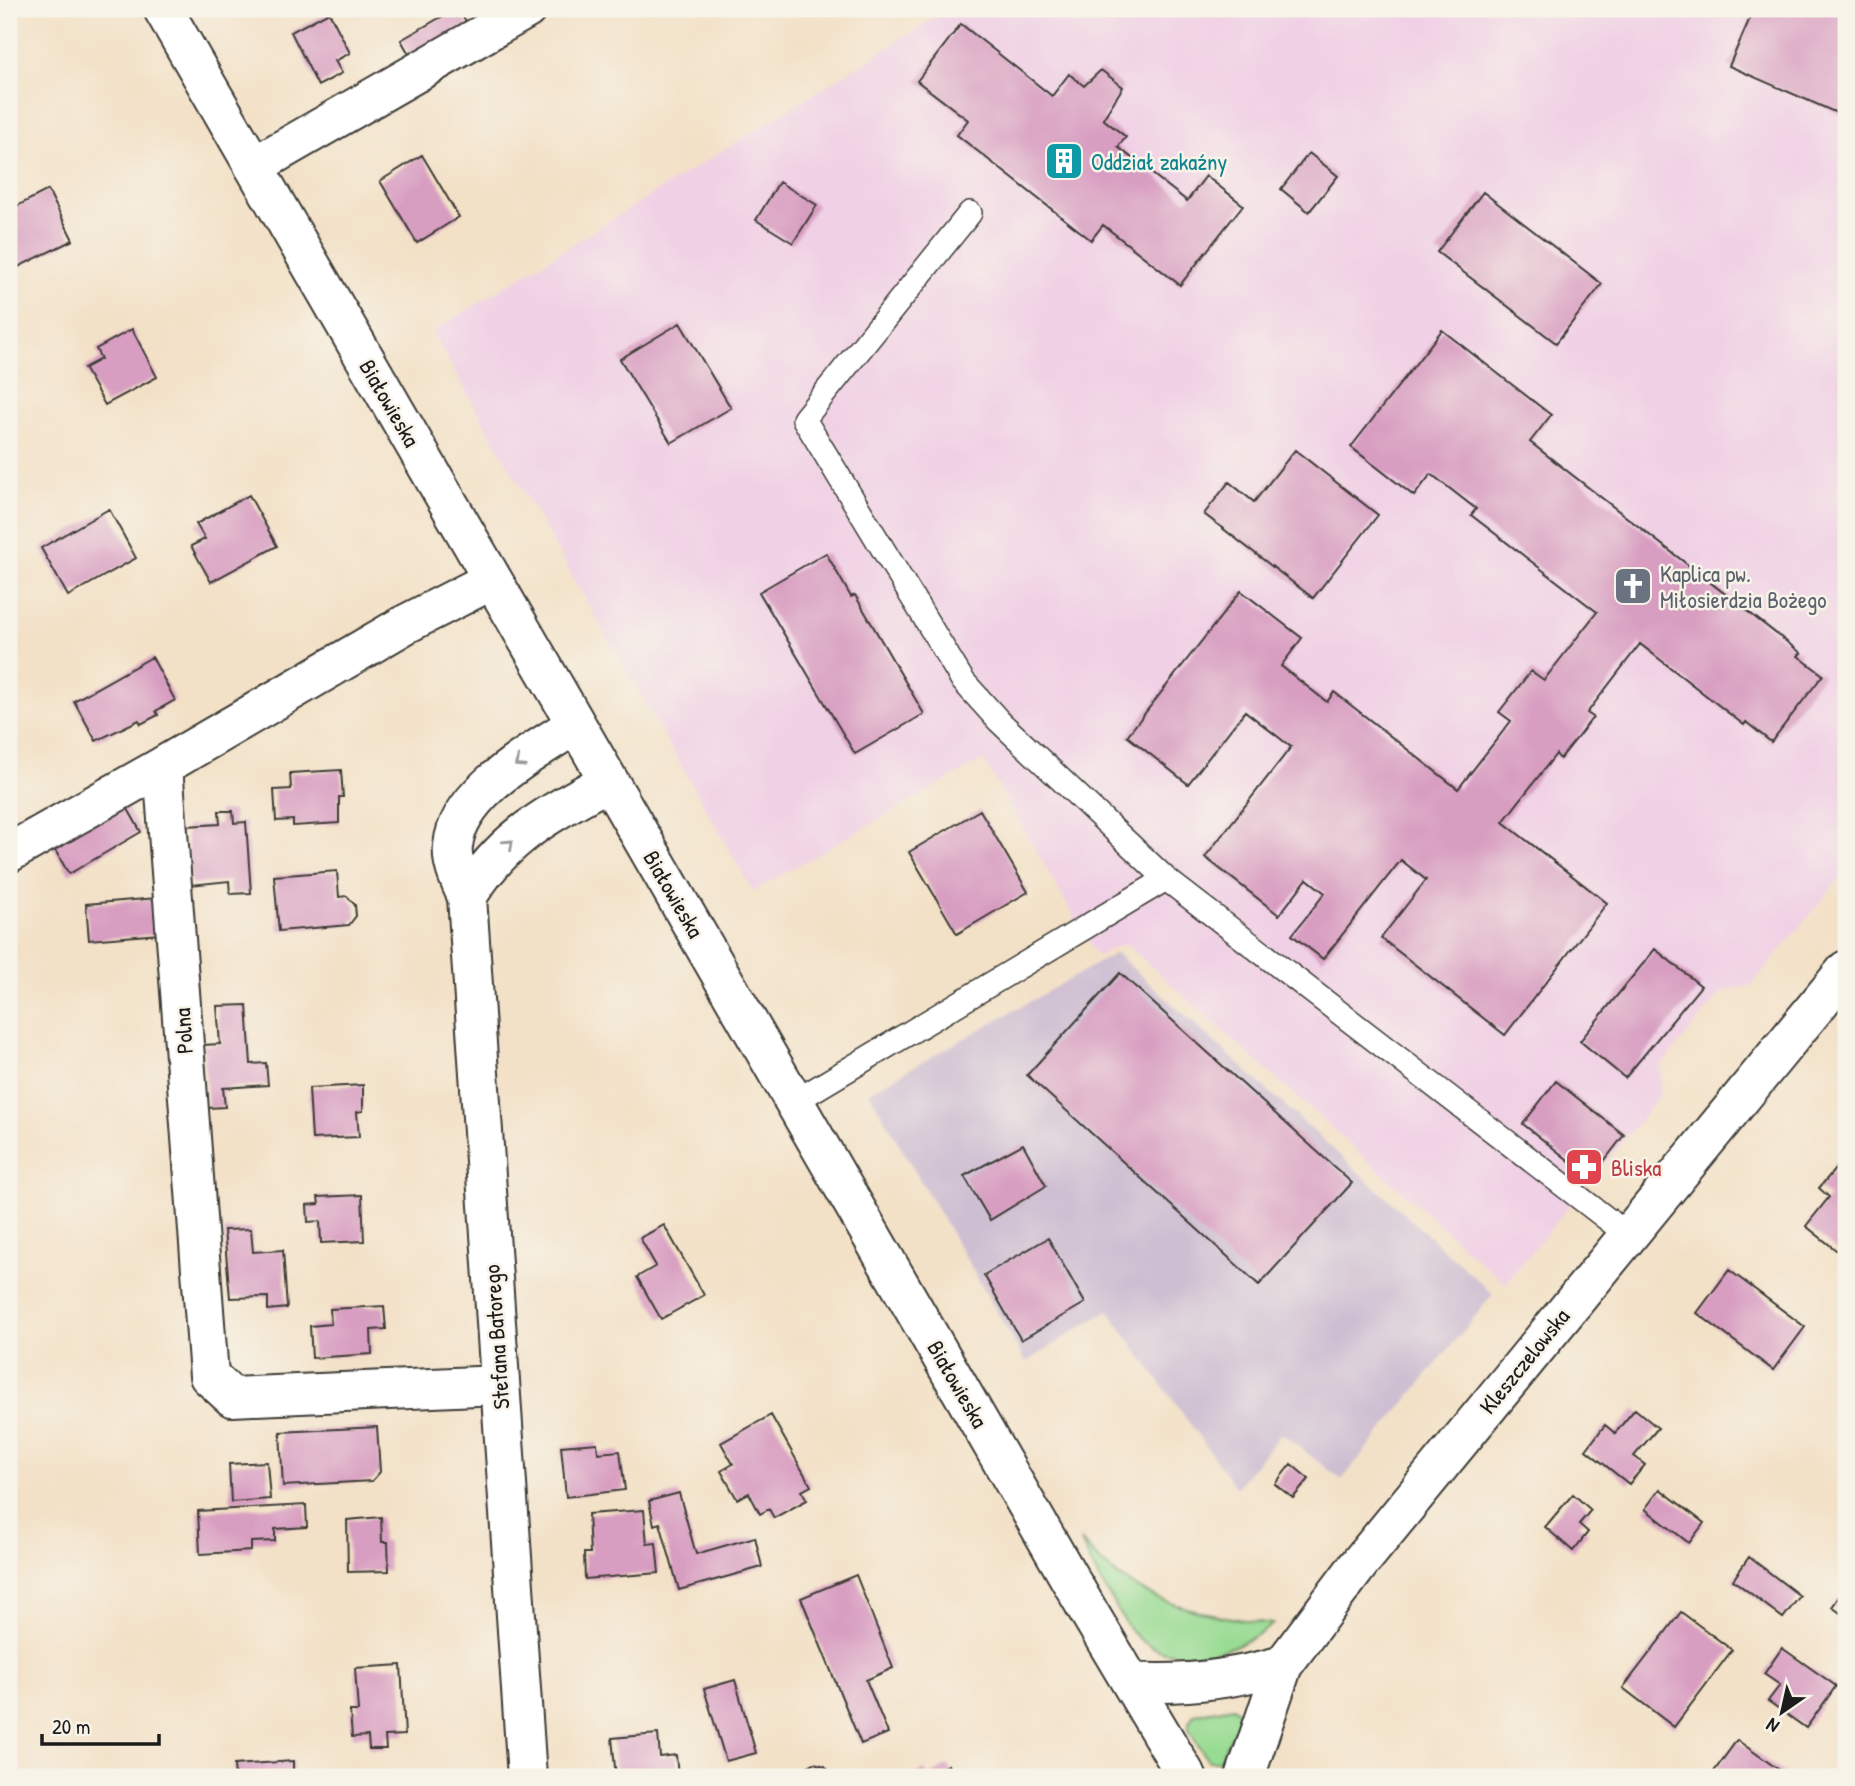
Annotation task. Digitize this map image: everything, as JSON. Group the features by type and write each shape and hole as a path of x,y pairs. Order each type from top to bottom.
{"main road":[{"name":"Białowieska","path":"163,9 1187,1777"},
{"path":"254,166 527,9"},
{"path":"9,853 404,625 492,580"},
{"name":"Stefana Batorego","path":"527,1777 467,897 455,871 453,846 461,821 476,798 502,774 576,724"},
{"name":"Polna","path":"163,766 209,1376 232,1397 499,1385"},
{"path":"467,897 481,874 514,838 538,820 608,781"},
{"name":"Kleszczelowska","path":"1245,1777 1283,1665 1359,1564 1846,970"},
{"path":"1131,1682 1159,1684 1226,1679 1283,1665"}],"lane":[{"path":"970,213 804,419 963,681 999,721 1166,879 1628,1235"},
{"path":"794,1102 1166,879"}],"shaded area":[{"path":"949,9 1846,9 1846,871 1752,985 1723,991 1661,1066 1660,1096 1505,1284 1125,943 1097,956 983,760 753,891 432,332"},
{"path":"1116,953 1493,1294 1342,1480 1281,1433 1236,1488 1108,1310 1026,1362 869,1092"}],"green space":[{"path":"1081,1541 1101,1562 1144,1592 1193,1610 1273,1624 1242,1643 1205,1654 1168,1653 1150,1646 1128,1627 1098,1578"},
{"path":"1233,1707 1239,1712 1231,1737 1219,1761 1208,1761 1189,1730 1189,1722 1194,1714"}],"building":[{"path":"458,9 470,28 413,61 401,40"},
{"path":"1754,9 1829,9 1846,16 1846,117 1729,66"},
{"path":"329,12 350,53 335,61 342,73 318,86 291,32"},
{"name":"Oddział zakaźny","path":"961,24 1052,96 1069,74 1084,86 1101,70 1123,87 1103,119 1126,137 1118,147 1187,201 1206,176 1243,205 1180,285 1103,225 1091,240 957,135 968,120 917,81"},
{"path":"1309,153 1338,176 1309,212 1281,189"},
{"path":"422,155 459,217 417,243 380,181"},
{"path":"779,182 817,205 793,243 756,220"},
{"path":"48,190 73,240 16,268 9,254 9,210"},
{"path":"1483,192 1602,284 1556,343 1437,252"},
{"path":"680,323 731,408 671,443 620,359"},
{"path":"132,329 157,377 105,405 84,368 101,359 96,349"},
{"path":"1442,330 1551,415 1530,442 1801,653 1798,656 1823,675 1771,742 1746,722 1744,725 1640,644 1587,713 1593,717 1577,738 1560,759 1556,754 1503,822 1607,903 1505,1035 1381,938 1426,880 1401,860 1323,959 1292,935 1325,893 1307,879 1279,915 1205,857 1291,747 1245,711 1188,784 1127,736 1241,591 1302,638 1281,666 1327,702 1334,692 1458,789 1511,721 1499,712 1531,671 1544,680 1597,612 1471,515 1476,509 1431,474 1414,496 1351,447"},
{"path":"1295,450 1378,515 1313,598 1204,514 1229,482 1254,502"},
{"path":"249,495 277,546 211,582 191,546 205,539 196,524"},
{"path":"109,509 136,558 68,596 41,548"},
{"path":"826,553 851,597 855,595 924,714 855,754 759,592"},
{"path":"152,657 175,700 156,711 158,715 141,724 139,720 96,741 74,701"},
{"path":"341,770 343,797 339,797 339,823 293,826 293,820 276,821 274,790 291,789 290,773"},
{"path":"124,802 141,832 69,874 52,845"},
{"path":"980,810 1028,892 957,934 909,852"},
{"path":"219,811 233,811 234,823 246,822 251,893 230,894 229,881 191,885 186,826 220,824"},
{"path":"337,871 339,897 347,896 355,905 356,916 349,925 279,931 274,876"},
{"path":"157,898 160,934 89,940 86,904"},
{"path":"1655,949 1701,986 1625,1078 1580,1041"},
{"path":"1120,973 1352,1183 1259,1285 1027,1075"},
{"path":"247,1005 251,1064 266,1063 268,1085 223,1088 225,1107 208,1108 203,1045 220,1044 217,1006"},
{"path":"1556,1081 1624,1135 1591,1178 1523,1124"},
{"path":"363,1085 363,1111 357,1112 359,1137 312,1139 309,1088"},
{"path":"1023,1144 1046,1186 990,1220 964,1176"},
{"path":"1836,1168 1846,1176 1846,1258 1806,1226 1829,1197 1819,1188"},
{"path":"362,1195 364,1241 321,1243 320,1221 308,1222 307,1205 319,1204 318,1197"},
{"path":"664,1225 704,1295 661,1319 637,1277 656,1266 640,1238"},
{"path":"251,1229 253,1252 283,1250 287,1308 268,1310 268,1297 230,1298 224,1230"},
{"path":"1048,1238 1085,1303 1021,1340 984,1275"},
{"path":"1729,1270 1805,1327 1773,1370 1697,1313"},
{"path":"384,1306 386,1329 371,1330 372,1354 312,1358 310,1326 331,1324 330,1309"},
{"path":"1635,1409 1658,1428 1634,1456 1645,1465 1629,1484 1586,1450 1605,1425 1615,1433"},
{"path":"771,1415 811,1486 802,1491 807,1500 774,1518 769,1509 760,1514 749,1493 737,1499 721,1471 733,1464 721,1443"},
{"path":"377,1427 380,1472 372,1481 283,1486 280,1432"},
{"path":"597,1443 598,1453 620,1451 625,1490 566,1497 561,1446"},
{"path":"267,1462 270,1499 231,1502 229,1464"},
{"path":"1291,1464 1309,1479 1293,1498 1275,1484"},
{"path":"1660,1489 1704,1523 1689,1543 1645,1509"},
{"path":"679,1493 696,1554 755,1537 762,1567 679,1590 660,1523 654,1525 649,1501"},
{"path":"1573,1494 1591,1510 1579,1524 1588,1532 1573,1551 1545,1527"},
{"path":"306,1505 307,1527 275,1529 275,1541 251,1542 251,1551 200,1554 198,1511"},
{"path":"644,1510 647,1544 656,1543 659,1573 585,1579 584,1553 590,1553 588,1514"},
{"path":"381,1517 382,1542 388,1542 389,1571 348,1572 347,1520"},
{"path":"1749,1557 1800,1596 1783,1618 1733,1580"},
{"path":"856,1575 893,1668 866,1680 888,1733 861,1744 801,1598"},
{"path":"1846,1587 1846,1617 1832,1607"},
{"path":"1681,1612 1732,1650 1674,1727 1623,1688"},
{"path":"1782,1648 1836,1686 1806,1728 1768,1701 1780,1685 1764,1674"},
{"path":"401,1665 405,1735 385,1736 386,1749 369,1749 368,1736 352,1737 350,1711 358,1711 355,1668"},
{"path":"735,1680 756,1753 726,1761 704,1689"},
{"path":"658,1734 660,1757 676,1755 678,1776 616,1777 612,1738"},
{"path":"1737,1740 1789,1777 1710,1777"},
{"path":"293,1761 293,1777 235,1777 234,1765"},
{"path":"814,1763 825,1766 832,1777 801,1777 803,1769"},
{"path":"948,1765 954,1777 911,1777 925,1770 928,1776"}],"place":[{"name":"Oddział zakaźny","path":"1064,161"},
{"name":"Kaplica pw. Miłosierdzia Bożego","path":"1633,586"},
{"name":"Bliska","path":"1584,1167"}]}
